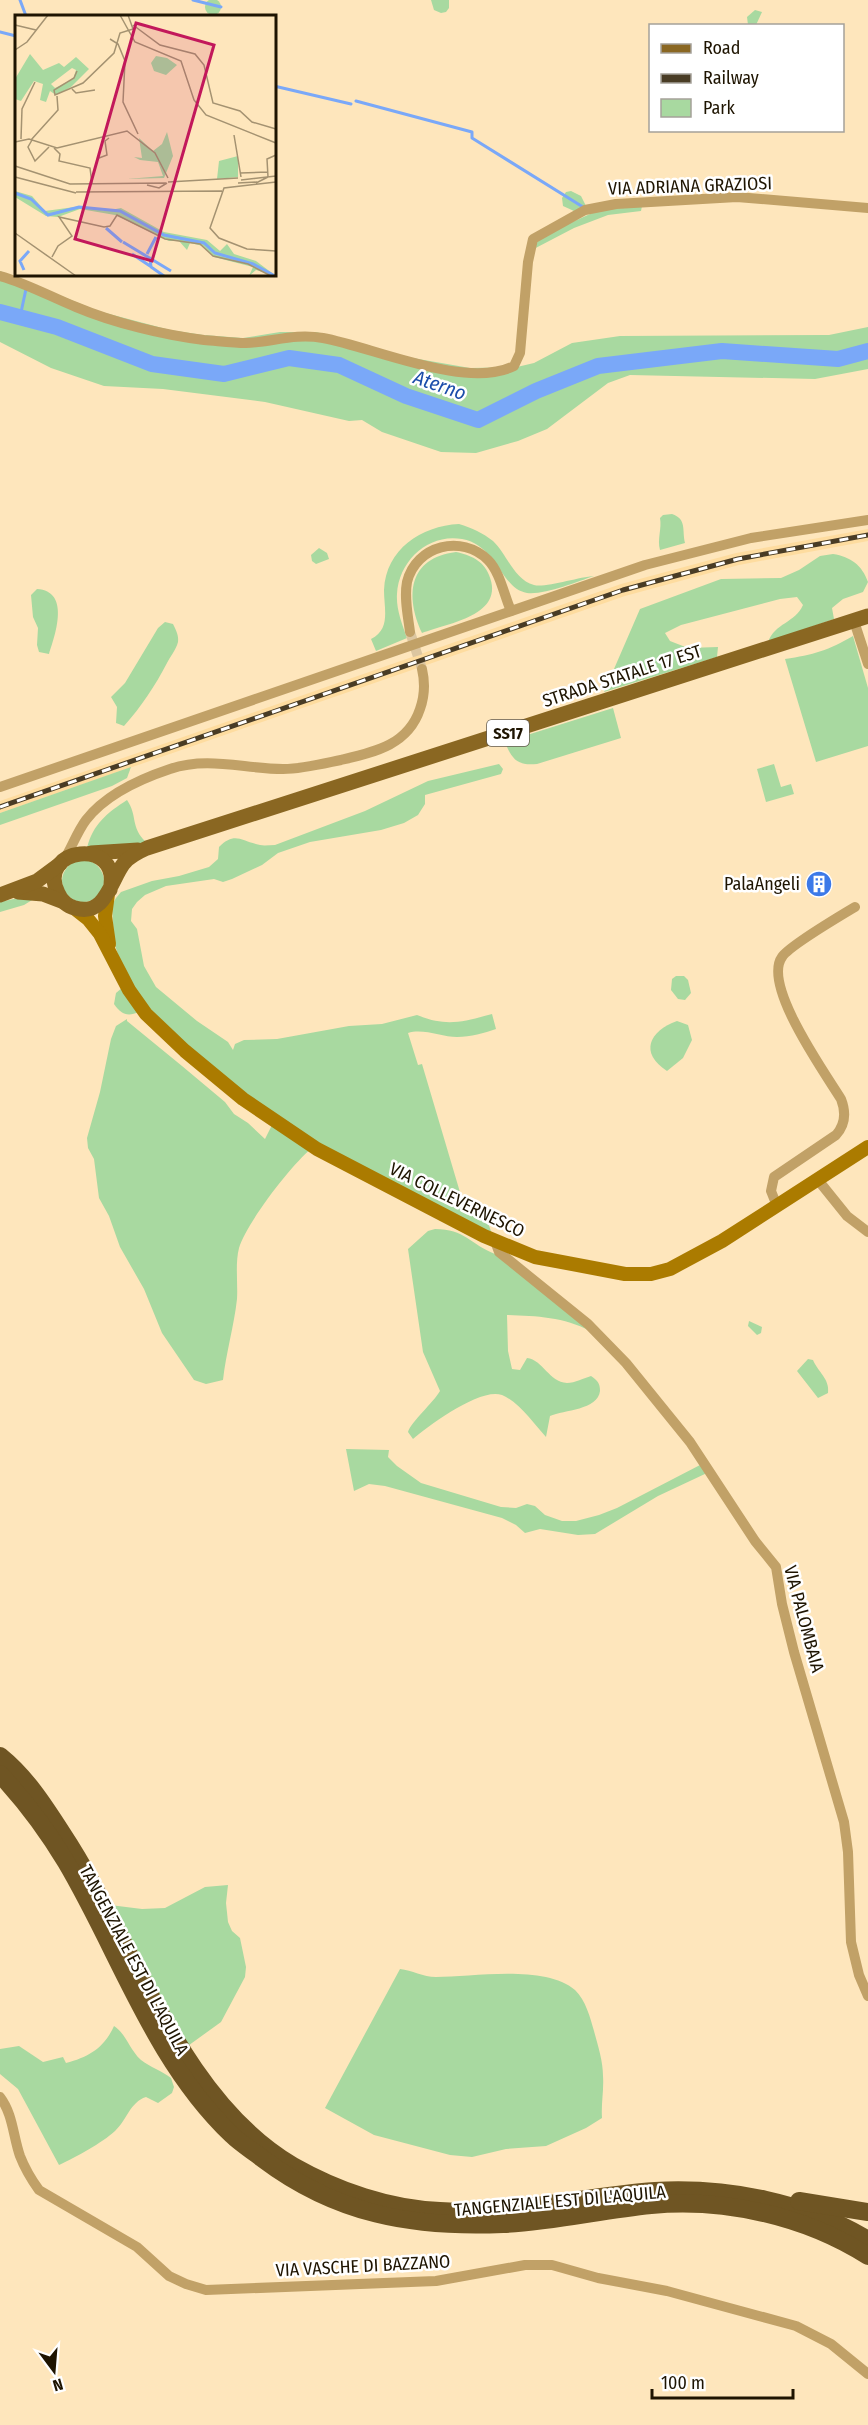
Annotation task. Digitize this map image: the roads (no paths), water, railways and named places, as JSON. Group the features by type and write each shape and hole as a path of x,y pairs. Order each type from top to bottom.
{"highway":[{"name":"TANGENZIALE EST DI L'AQUILA","path":"0,1756 37,1795 79,1858 178,2046 209,2090 246,2130 292,2165 326,2182 382,2203 440,2211 502,2210 653,2191 692,2190 740,2196 795,2208 827,2220 868,2240"},
{"name":"TANGENZIALE EST DI L'AQUILA","path":"0,1774 28,1805 66,1862 165,2051 197,2095 232,2136 300,2184 319,2194 374,2215 440,2225 505,2224 652,2205 691,2204 728,2207 767,2214 800,2224 831,2236 868,2256"},
{"path":"740,2196 782,2199 868,2212"}],"main road":[{"name":"STRADA STATALE 17 EST","path":"86,853 116,853 147,848 861,618"},
{"name":"STRADA STATALE 17 EST","path":"109,892 127,861 147,848"},
{"name":"SS17","path":"3,894 38,881 62,862 76,854 86,853"},
{"path":"86,853 101,859 107,866 111,875 109,892"},
{"path":"62,862 55,882 59,896 70,905"},
{"name":"SS17","path":"3,894 37,892 84,909 102,902 109,892"}],"street":[{"name":"VIA ADRIANA GRAZIOSI","path":"0,276 78,308 171,334 205,340 247,343 286,336 322,338 409,362 474,374 495,372 514,366 520,353 528,262 533,239 585,210 638,202 737,197 868,208"},
{"path":"0,787 619,574 708,548 776,533 868,520"},
{"path":"410,632 406,592 409,575 424,555 445,546 467,547 488,560 498,577 511,611"},
{"path":"861,618 868,664"},
{"path":"62,862 90,816 111,798 144,779 179,766 218,762 265,768 297,768 347,759 386,748 406,734 417,717 424,696 422,669"},
{"path":"81,828 79,845 81,851 86,853"},
{"name":"VIA COLLEVERNESCO","path":"109,892 105,921 114,960"},
{"name":"VIA COLLEVERNESCO","path":"70,905 92,922 131,994 150,1018 185,1051 243,1099 287,1131 317,1149 495,1241 549,1260 613,1272 647,1274 670,1269 693,1258 868,1147"},
{"path":"777,1206 771,1191 774,1177 836,1135 844,1117 841,1099 784,1002 778,981 779,963 788,951 855,907"},
{"path":"818,1180 847,1216 868,1233"},
{"name":"VIA PALOMBAIA","path":"495,1241 496,1248 502,1255 596,1331 633,1371 690,1442 755,1541 776,1567 791,1642 844,1822 848,1851 851,1942 859,1975 868,1996"},
{"name":"VIA VASCHE DI BAZZANO","path":"0,2097 9,2112 20,2155 28,2174 39,2190 137,2247 169,2276 186,2284 206,2290 436,2281 525,2265 552,2265 598,2278 667,2291 796,2326 826,2341 868,2374"}],"waterway":[{"path":"20,0 26,15"},
{"path":"193,0 221,7"},
{"path":"0,32 15,36"},
{"path":"276,86 351,104"},
{"path":"356,101 472,132 472,138 583,207"},
{"path":"20,317 26,289"},
{"name":"Aterno","path":"0,312 57,327 152,364 224,374 289,358 339,365 406,396 478,420 536,391 598,366 722,351 838,359 868,351"}],"tunnel":[{"path":"410,632 422,669"}],"railway":[{"path":"0,807 623,590 738,559 868,535"}],"place":[{"name":"PalaAngeli","path":"819,884"}]}
